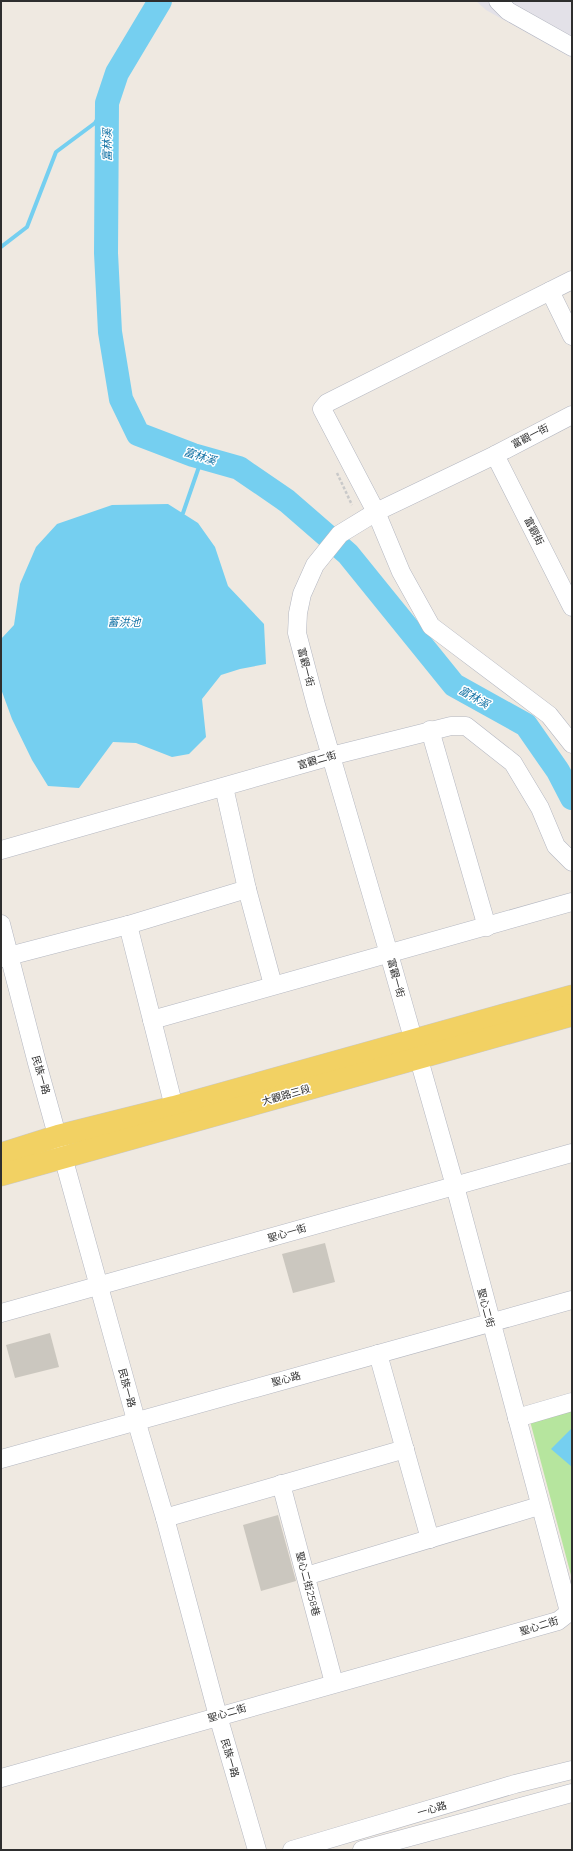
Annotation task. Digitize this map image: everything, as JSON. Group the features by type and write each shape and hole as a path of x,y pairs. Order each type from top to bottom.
{"main road":[{"name":"大觀路三段","path":"1,1175 65,1157 416,1049 572,996"},
{"name":"大觀路三段","path":"1,1154 58,1136 174,1107 416,1049 572,1015"}],"street":[{"path":"506,4 572,47"},
{"path":"572,280 327,403 322,409 376,512 401,572 431,626 549,715 572,744"},
{"path":"550,291 572,336"},
{"name":"富觀一街","path":"416,1049 297,633 298,613 302,594 314,565 340,534 376,512 495,455 572,415"},
{"name":"富觀街","path":"495,455 572,607"},
{"name":"富觀二街","path":"1,850 331,756 430,730 451,726 466,726 513,763 540,808 556,846 572,862"},
{"path":"430,730 487,927"},
{"path":"224,787 247,889 273,985"},
{"path":"5,957 128,925 247,889"},
{"path":"152,1020 572,902"},
{"name":"民族一路","path":"1,924 5,957 65,1157 99,1286 165,1518 218,1716 257,1850"},
{"path":"128,925 174,1107"},
{"name":"聖心二街","path":"1,1778 558,1621 564,1618 567,1614 568,1608 539,1506 455,1186 416,1049"},
{"name":"聖心一街","path":"1,1313 572,1153"},
{"name":"聖心路","path":"1,1459 136,1420 572,1300"},
{"path":"378,1354 430,1539"},
{"path":"517,1418 572,1402"},
{"path":"165,1518 405,1449"},
{"name":"聖心二街258巷","path":"281,1484 334,1683"},
{"path":"306,1576 539,1506"},
{"name":"一心路","path":"292,1850 515,1784 572,1770"},
{"path":"362,1850 572,1793"}],"shaded area":[{"path":"476,1 572,1 572,58 486,10"}],"green space":[{"path":"572,1409 572,1579 530,1421"}],"water":[{"name":"蓄洪池","path":"168,504 198,523 215,547 228,586 264,624 266,664 240,669 221,675 202,699 206,737 189,754 172,757 136,743 113,742 79,788 48,786 32,760 12,719 1,689 1,639 14,625 20,584 36,547 57,524 112,505"},
{"path":"572,1428 572,1467 551,1449"}],"building":[{"path":"325,1243 335,1282 293,1293 282,1254"},
{"path":"50,1333 59,1367 15,1378 6,1345"},
{"path":"278,1515 296,1581 261,1591 243,1525"}],"waterway":[{"name":"富林溪","path":"160,1 117,73 107,103 106,253 110,332 121,399 138,434 193,455 239,468 287,501 348,554 454,685 526,725 558,771 572,798"},
{"path":"1,247 27,227 56,152 95,123 107,103"},
{"path":"183,513 202,458"}]}
